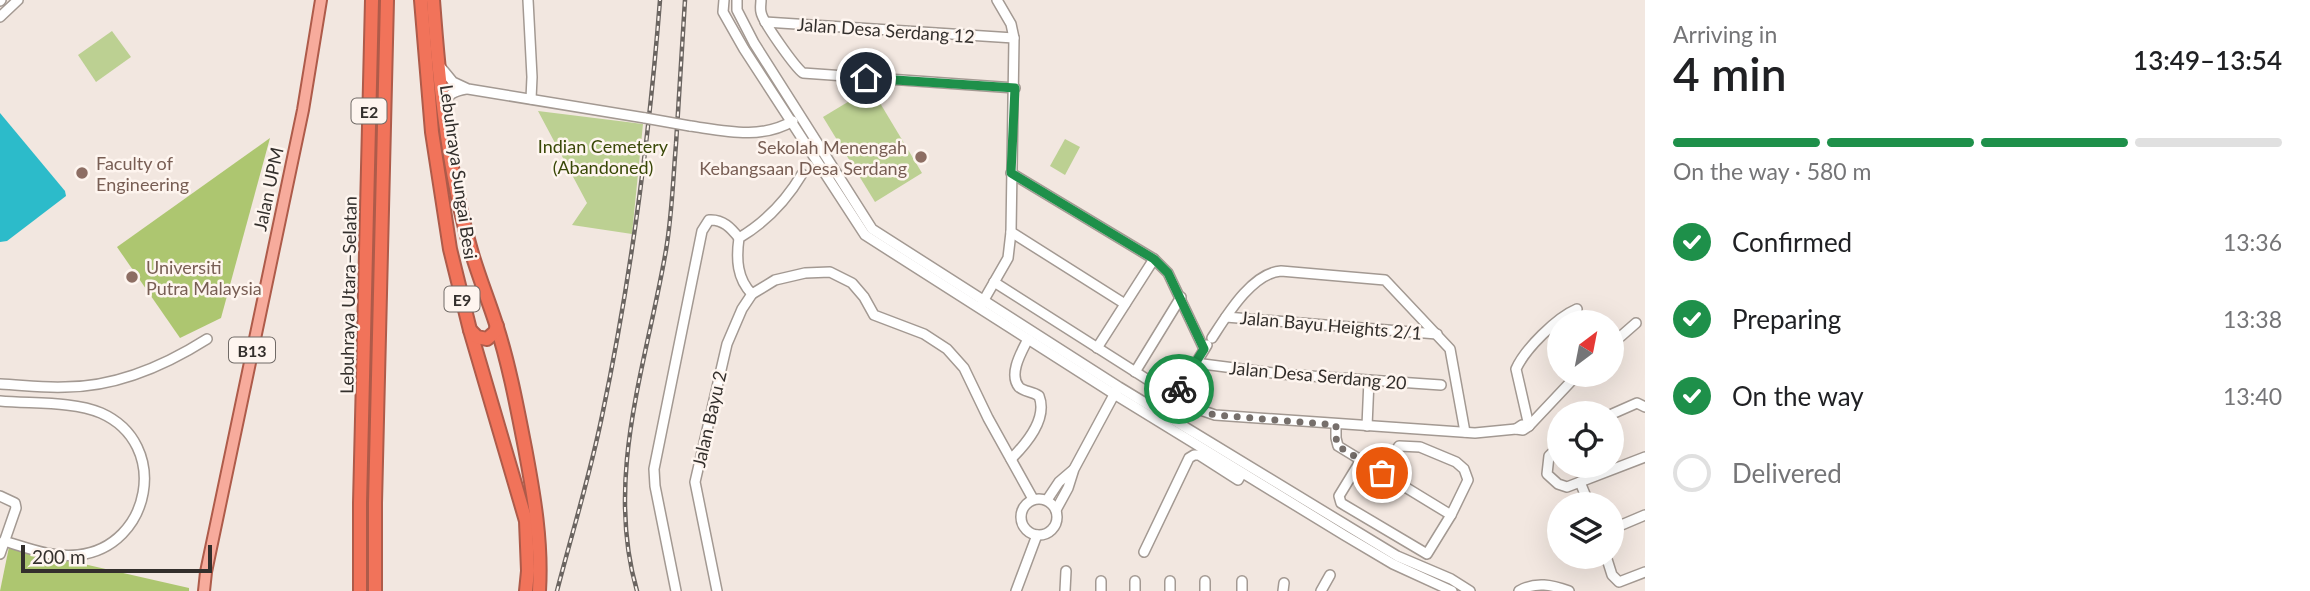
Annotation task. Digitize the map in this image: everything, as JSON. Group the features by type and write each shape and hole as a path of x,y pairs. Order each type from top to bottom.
{"highway":[{"name":"Lebuhraya Utara–Selatan","path":"360,591 372,0"},
{"name":"Lebuhraya Utara–Selatan","path":"375,591 387,0"},
{"name":"Lebuhraya Sungai Besi","path":"421,0 432,132 450,249 470,330 526,521 526,591"},
{"name":"Lebuhraya Sungai Besi","path":"433,0 443,104 457,188 469,243 497,326 519,418 538,520 538,591"},
{"path":"470,330 477,337 487,339 497,326"}],"main road":[{"name":"Jalan UPM","path":"204,591 314,54 312,46 321,0"},
{"name":"B13","path":"314,54 318,48 328,0"}],"street":[{"path":"0,17 18,0"},
{"path":"528,0 531,99"},
{"path":"724,0 723,12 744,49 865,235 981,304 1242,473 1347,531 1451,579 1470,591"},
{"path":"737,0 737,10 754,43 872,229 1028,339 1347,531 1394,564 1452,591"},
{"path":"761,0 761,12 765,22 803,73 1015,88"},
{"path":"981,304 1008,258 1012,232 1011,173 1015,88 1011,24 998,0"},
{"name":"Jalan Desa Serdang 12","path":"765,22 1010,38"},
{"path":"439,65 453,82 468,89 690,126 750,134 778,129 800,116"},
{"path":"443,104 453,92 468,89"},
{"path":"1011,173 1154,259 1168,273 1208,344"},
{"path":"739,238 756,228 776,210 802,174"},
{"path":"676,591 654,486 654,469 702,231 709,220 715,220 732,229 739,238 739,270 743,285 752,294 775,280 805,273 830,272 852,283 864,297 874,316 924,334 947,349 964,368 1033,499"},
{"path":"1012,232 1125,304"},
{"path":"1097,348 1154,259"},
{"path":"1175,397 1236,302 1267,274 1282,271 1385,280 1450,349 1465,432"},
{"path":"994,282 1189,407 1215,415 1475,433 1523,430 1566,387"},
{"name":"Jalan Bayu 2","path":"716,591 697,496 697,471 727,344 736,320 752,294"},
{"path":"1135,372 1181,297"},
{"path":"1529,426 1516,369 1546,332 1577,309"},
{"name":"Jalan Bayu Heights 2/1","path":"1226,317 1437,334"},
{"path":"1624,334 1636,323"},
{"path":"0,384 66,387 129,376 187,352 207,339"},
{"path":"1011,459 1032,434 1041,412 1039,396 1019,387 1016,382 1018,360 1028,339"},
{"name":"Jalan Desa Serdang 20","path":"1195,363 1281,374 1441,385"},
{"path":"1367,426 1370,380"},
{"path":"1056,510 1047,500 1033,499 1024,507 1021,518 1025,528 1037,535 1052,530 1057,521 1056,510 1068,488 1074,469 1116,390"},
{"path":"0,401 83,408 102,414 118,423 131,437 141,455 145,473 142,503 112,542 79,555 52,555 4,541"},
{"path":"1624,410 1641,405"},
{"path":"1336,425 1338,446 1451,515"},
{"path":"1361,460 1338,499 1357,514 1427,554 1468,480 1464,469 1456,462 1420,447 1399,446 1382,473"},
{"path":"1144,552 1189,458 1199,455 1238,480 1242,473"},
{"path":"1551,478 1567,487 1645,457"},
{"path":"1047,500 1059,482 1074,469"},
{"path":"1580,482 1584,492"},
{"path":"0,496 15,503 16,508 0,554"},
{"path":"1347,531 1357,514"},
{"path":"1624,523 1645,515"},
{"path":"1016,591 1037,535"},
{"path":"1610,569 1619,582 1645,572"},
{"path":"1065,591 1066,571"},
{"path":"1321,591 1329,575"},
{"path":"1519,591 1539,584 1569,591"}],"green space":[{"path":"112,31 131,57 96,82 78,55"},
{"path":"871,88 922,173 875,202 823,117"},
{"name":"Indian Cemetery (Abandoned)","path":"538,111 643,124 632,234 572,225 587,203"},
{"path":"270,138 221,318 180,338 117,247"},
{"path":"1065,139 1080,147 1065,175 1050,166"},
{"path":"9,547 189,588 189,591 0,591"}],"water":[{"path":"0,113 65,191 66,196 7,241 0,242"}],"railway":[{"path":"557,591 597,438 622,313 644,157 660,0"},
{"path":"637,591 628,548 625,505 627,463 632,420 668,237 685,0"}],"way so far":[{"path":"1179,389 1175,397 1189,407 1215,415 1336,425 1338,446 1382,473"}],"place":[{"name":"Sekolah Menengah Kebangsaan Desa Serdang","path":"921,157"},
{"name":"Faculty of Engineering","path":"82,173"},
{"name":"Universiti Putra Malaysia","path":"132,277"}],"route":[{"path":"866,78 1015,88 1011,173 1154,259 1168,273 1204,349 1179,389"}]}
